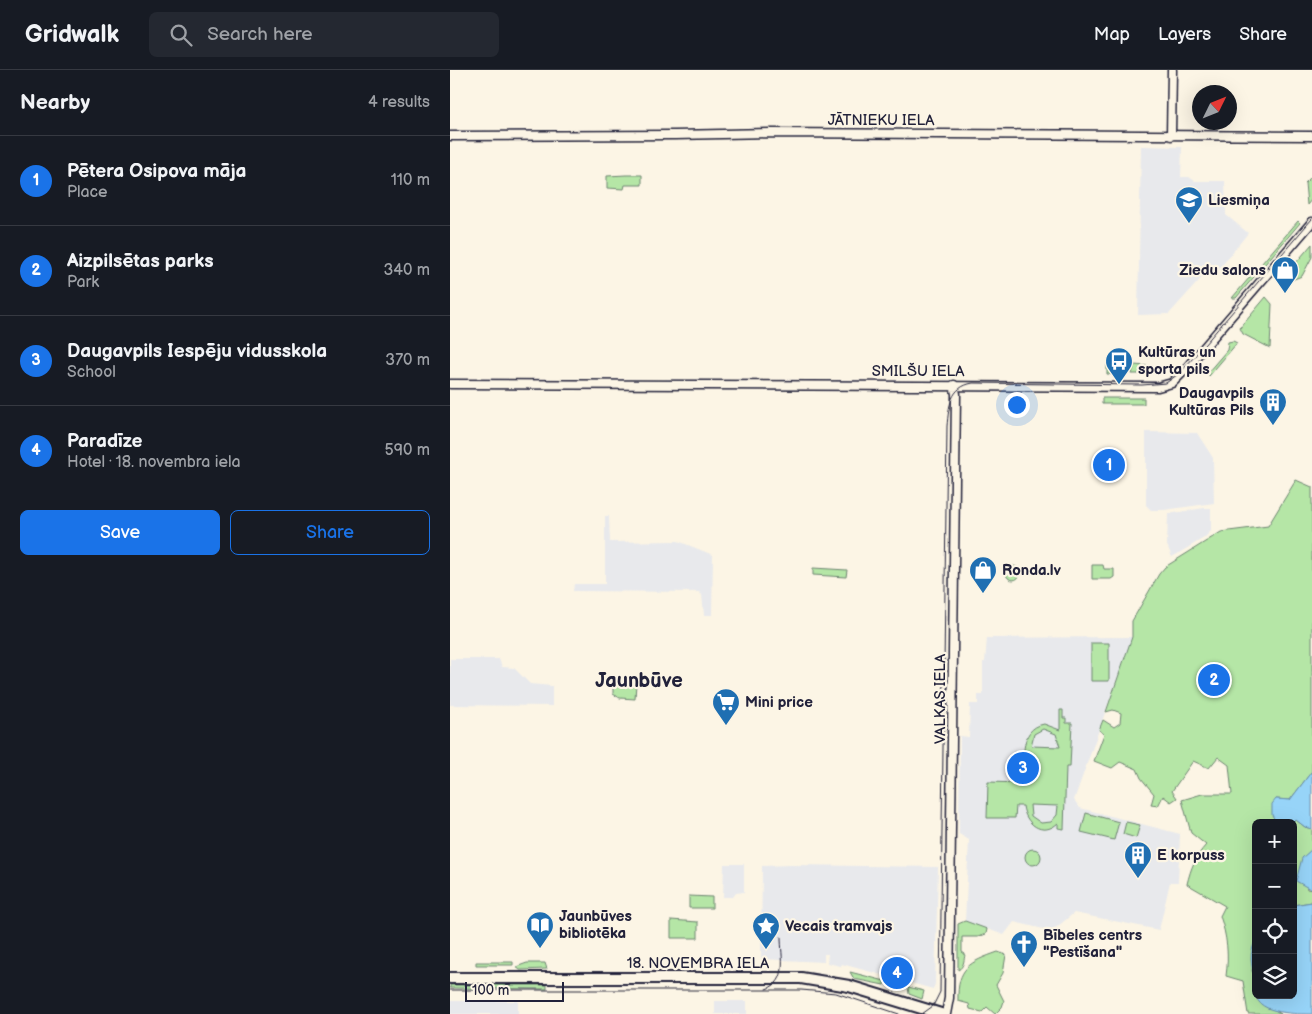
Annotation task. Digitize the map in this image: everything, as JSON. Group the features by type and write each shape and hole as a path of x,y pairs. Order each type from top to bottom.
{"main road":[{"name":"18. NOVEMBRA IELA","path":"450,978 801,978 849,986 941,1014"}],"street":[{"path":"1171,136 1172,70"},
{"name":"JĀTNIEKU IELA","path":"450,136 675,136 772,133 1312,136"},
{"name":"SMILŠU IELA","path":"450,384 1147,387 1167,385 1188,367 1312,222"},
{"name":"VALKAS IELA","path":"946,1014 950,998 953,798 956,397 954,385"}],"shaded area":[{"name":"Liesmiņa","path":"1141,146 1182,147 1181,177 1189,177 1195,181 1225,181 1226,215 1248,233 1219,269 1205,274 1169,314 1138,315"},
{"path":"1146,432 1197,433 1213,458 1214,503 1164,510 1151,510 1146,505"},
{"path":"1211,508 1211,531 1204,538 1172,557 1167,545 1168,514"},
{"path":"605,516 609,516 610,542 678,541 713,555 712,615 704,615 702,595 699,592 573,591 574,584 605,584"},
{"path":"1132,637 1074,800 1080,808 1180,834 1178,882 1170,882 1159,930 1074,913 1052,931 1014,922 1004,935 965,921 969,840 959,834 960,736 969,737 970,704 978,704 978,695 983,695 983,662 985,662 987,638"},
{"path":"450,659 499,659 502,667 514,668 530,684 552,686 552,706 450,705"},
{"path":"724,864 744,864 744,892 736,893 733,897 723,897"},
{"path":"762,866 938,867 935,984 933,989 842,964 841,966 827,963 828,954 824,954 824,962 761,959"},
{"path":"450,1001 518,1001 518,1014 450,1014"},
{"path":"715,1001 747,1001 747,1014 715,1014"}],"green space":[{"path":"642,175 642,185 625,185 624,189 607,188 607,176"},
{"path":"1312,176 1312,199 1307,205 1305,183"},
{"path":"1298,221 1300,223 1236,298 1232,298"},
{"path":"1312,244 1312,257 1302,276 1283,283 1283,278"},
{"path":"1266,297 1272,304 1270,348 1243,334 1240,328"},
{"path":"1233,341 1237,343 1209,376 1208,372 1227,350 1228,342"},
{"path":"1107,365 1128,366 1129,370 1125,371 1125,375 1107,374"},
{"path":"1134,365 1147,366 1148,374 1132,374"},
{"path":"1102,398 1144,398 1144,404 1102,404"},
{"path":"1296,480 1312,487 1312,771 1290,800 1276,799 1279,819 1252,819 1252,999 1258,999 1281,1014 1248,1014 1243,981 1226,976 1227,946 1220,916 1225,906 1187,884 1194,863 1206,845 1191,833 1182,800 1202,794 1232,794 1229,765 1218,757 1209,768 1193,761 1172,791 1177,798 1171,802 1163,796 1158,806 1151,805 1154,794 1141,778 1137,769 1120,762 1112,768 1094,761 1104,734 1099,730 1103,720 1114,727 1120,723 1121,713 1113,710 1106,712 1132,637 1132,621 1159,574 1165,567 1221,532 1268,526"},
{"path":"1092,565 1103,565 1104,569 1114,569 1114,577 1111,579 1092,579"},
{"path":"1013,566 1018,568 1020,573 1018,578 1013,580 1008,578 1006,573 1008,568"},
{"path":"813,568 847,570 846,577 813,575"},
{"path":"1091,643 1109,643 1109,681 1091,681"},
{"path":"613,683 636,683 635,699 620,698 613,694"},
{"path":"1060,710 1063,710 1063,718 1066,718 1066,723 1072,723 1070,767 1066,767 1064,829 1058,828 1058,823 1046,829 1040,829 1027,818 1023,806 1016,806 1015,818 987,818 988,782 1024,783 1024,748 1030,732 1035,727 1044,724 1060,730","holes":["1043,729 1056,734 1060,747 1031,746 1034,734","1030,805 1058,806 1057,815 1051,822 1041,823 1031,816"]},
{"path":"1086,813 1119,822 1114,840 1081,832"},
{"path":"1297,821 1305,827 1312,829 1312,849 1302,859 1307,889 1312,890 1312,902 1297,904"},
{"path":"1126,822 1140,825 1136,838 1123,834"},
{"path":"1033,849 1041,857 1033,865 1025,857"},
{"path":"689,896 712,897 712,908 689,908"},
{"path":"671,920 698,922 698,938 671,938"},
{"path":"965,921 987,929 986,934 978,937 962,937 962,952 965,954 963,965 958,970 958,924"},
{"path":"998,952 1006,955 1003,973 996,985 1004,1001 1002,1007 995,1014 987,1007 982,1012 970,1009 969,1004 958,1001 958,990 963,973 973,963"},
{"path":"476,962 513,962 513,965 476,965"},
{"path":"527,963 545,963 547,969 520,970 516,967"},
{"path":"850,972 885,981 884,985 854,979"},
{"path":"450,985 547,985 547,989 450,988"},
{"path":"908,987 924,991 922,999 909,994"}],"water":[{"path":"1312,771 1312,829 1305,827 1297,819 1274,819 1272,815 1272,804 1276,799 1290,800"},
{"path":"1312,849 1312,890 1297,882 1302,858"},
{"path":"1312,902 1312,1014 1280,1012 1264,1006 1257,999 1297,999 1297,904"}],"tram line":[{"path":"922,1014 933,1006 940,992 947,426 952,398 965,385 973,383 1142,385 1166,383 1181,372 1312,219"},
{"path":"766,989 773,986 781,975 781,937"},
{"path":"450,990 801,990 836,993 899,1014"}],"place":[{"name":"Liesmiņa","path":"1189,224"},
{"name":"Ziedu salons","path":"1285,294"},
{"name":"Kultūras un sporta pils","path":"1119,385"},
{"name":"Daugavpils Kultūras Pils","path":"1273,426"},
{"name":"Pētera Osipova māja","path":"1109,465"},
{"name":"Ronda.lv","path":"983,594"},
{"name":"Aizpilsētas parks","path":"1214,680"},
{"name":"Mini price","path":"726,726"},
{"name":"Daugavpils Iespēju vidusskola","path":"1023,768"},
{"name":"E korpuss","path":"1138,879"},
{"name":"Jaunbūves bibliotēka","path":"540,949"},
{"name":"Vecais tramvajs","path":"766,950"},
{"name":"Bībeles centrs \"Pestīšana\"","path":"1024,968"},
{"name":"Paradīze","path":"897,973"}],"district":[{"name":"Jaunbūve","path":"639,680"}]}
